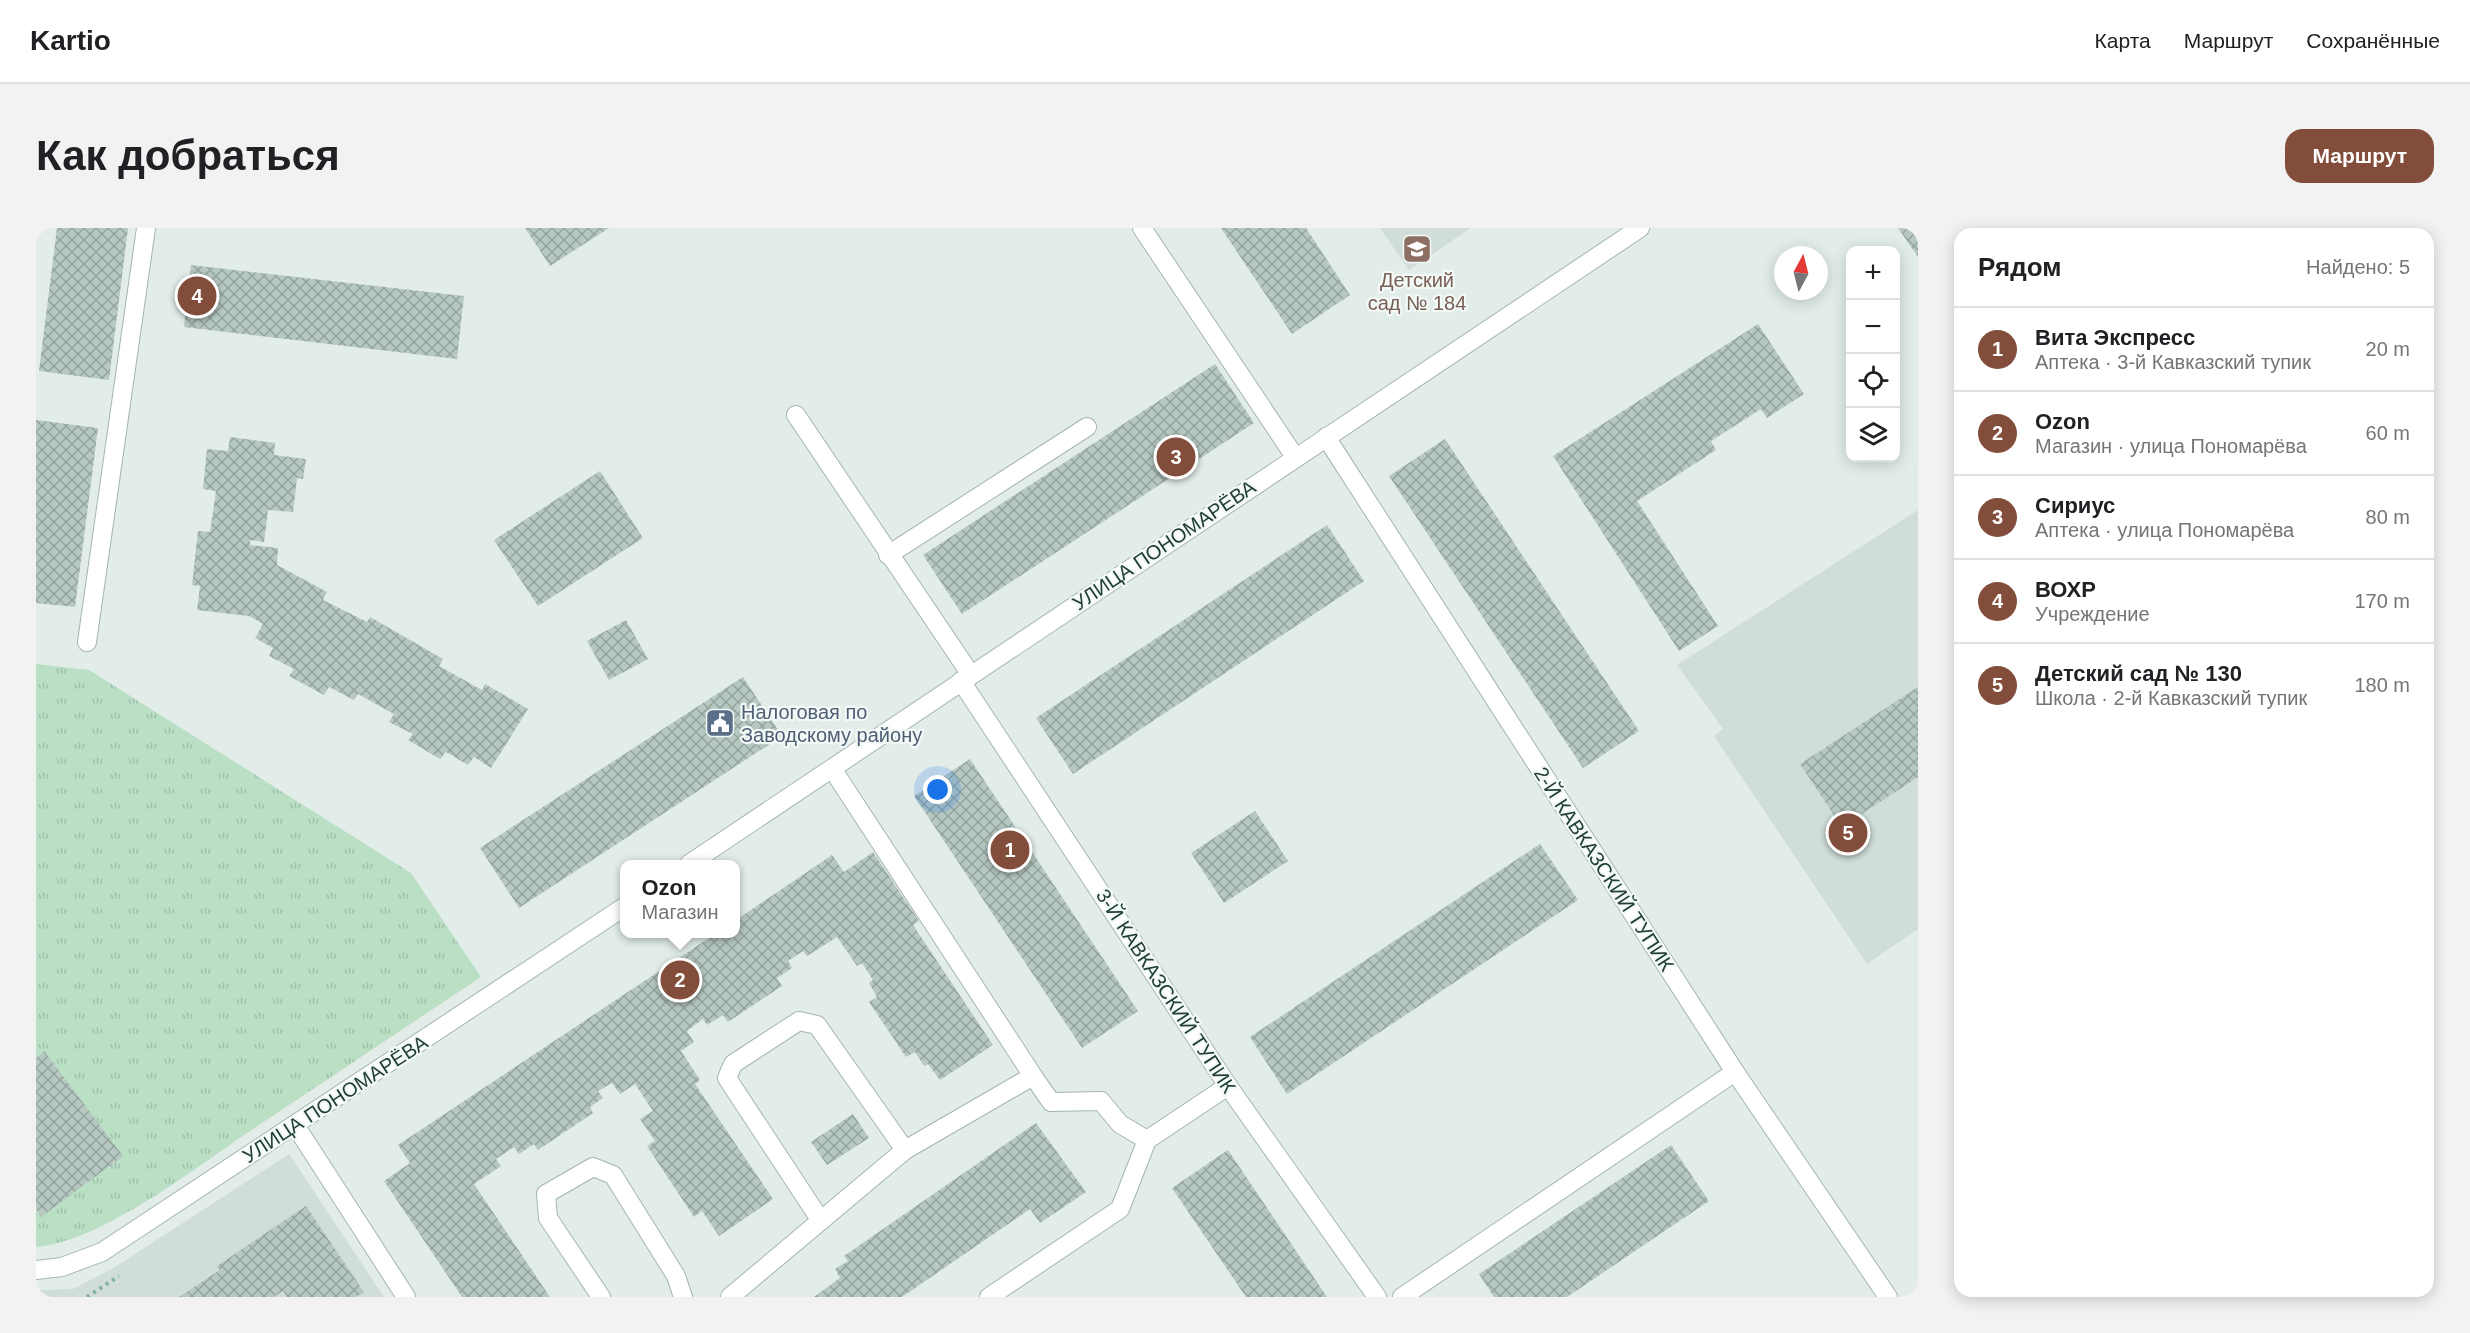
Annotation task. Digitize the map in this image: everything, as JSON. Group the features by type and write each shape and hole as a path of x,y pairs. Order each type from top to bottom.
{"street":[{"path":"87,642 146,228"},
{"path":"1142,228 1295,457"},
{"name":"УЛИЦА ПОНОМАРЁВА","path":"695,860 1640,228"},
{"name":"3-Й КАВКАЗСКИЙ ТУПИК","path":"796,415 1228,1086 1377,1297"},
{"path":"888,555 1088,428"},
{"name":"2-Й КАВКАЗСКИЙ ТУПИК","path":"1326,437 1735,1072 1888,1297"},
{"path":"832,770 1051,1102 1101,1101 1120,1124 1147,1140"},
{"name":"УЛИЦА ПОНОМАРЁВА","path":"36,1270 62,1267 102,1252 620,910"},
{"path":"821,1221 727,1078 733,1064 799,1021 817,1025 905,1150"},
{"path":"1402,1297 1735,1072"},
{"path":"730,1297 905,1150 1033,1077"},
{"path":"988,1297 1120,1209 1147,1140 1228,1086"},
{"path":"295,1125 406,1297"},
{"path":"601,1297 548,1218 546,1194 593,1167 613,1175 676,1276 683,1297"}],"shaded area":[{"name":"Детский сад № 184","path":"1380,228 1471,228 1409,270"},
{"path":"1918,510 1918,929 1867,964 1714,736 1723,729 1677,665"},
{"path":"289,1154 384,1297 36,1297 36,1290 73,1289 112,1269"}],"green space":[{"path":"36,664 89,670 411,873 481,977 147,1201 89,1232 62,1242 36,1247"}],"building":[{"path":"57,228 128,228 109,380 39,371"},
{"path":"525,228 609,228 550,266"},
{"path":"1221,228 1306,228 1350,295 1292,334"},
{"path":"1898,228 1918,228 1918,257"},
{"path":"191,265 464,296 457,359 184,327"},
{"path":"1758,324 1804,394 1767,418 1761,409 1711,441 1716,450 1637,501 1718,626 1679,651 1553,456"},
{"path":"1215,364 1254,423 962,614 923,555"},
{"path":"36,420 98,428 75,607 36,603"},
{"path":"230,437 275,443 274,455 306,459 303,479 297,478 293,512 268,510 264,542 250,540 250,545 278,548 277,565 327,592 323,600 367,622 370,617 443,659 439,666 482,690 485,684 528,709 491,768 474,757 468,765 446,752 440,759 408,740 413,734 389,722 394,714 358,694 354,700 329,687 324,695 289,676 294,669 269,656 273,648 255,638 263,624 249,616 197,610 200,586 192,585 198,531 210,532 216,491 203,489 207,449 228,451"},
{"path":"1445,439 1639,731 1583,768 1389,476"},
{"path":"600,471 643,538 538,606 494,540"},
{"path":"1327,525 1364,581 1073,774 1036,718"},
{"path":"626,620 648,659 609,680 587,641"},
{"path":"743,677 782,736 519,908 480,848"},
{"path":"1918,687 1918,777 1842,827 1800,764"},
{"path":"970,759 1138,1011 1082,1048 914,796"},
{"path":"1255,811 1288,861 1224,903 1191,853"},
{"path":"1540,844 1578,900 1287,1094 1250,1037"},
{"path":"873,852 919,921 913,925 993,1045 940,1080 928,1064 924,1066 915,1052 906,1057 869,1002 877,997 869,983 873,980 862,963 857,966 837,937 807,956 803,951 788,961 792,968 777,978 782,986 728,1022 723,1015 707,1025 703,1019 687,1031 694,1042 681,1051 700,1080 695,1084 773,1199 719,1236 702,1211 694,1217 647,1146 655,1141 640,1119 653,1111 635,1084 620,1094 612,1083 598,1091 603,1098 590,1107 593,1113 538,1150 534,1144 519,1154 514,1147 496,1159 501,1166 474,1184 550,1297 462,1297 384,1181 410,1163 398,1145 709,938 740,938 740,917 832,855 844,872"},
{"path":"44,1051 123,1156 41,1217 36,1209 36,1058"},
{"path":"853,1114 869,1138 827,1165 811,1142"},
{"path":"1036,1123 1086,1192 1040,1223 1030,1209 902,1297 814,1297 840,1278 835,1269 848,1261 844,1256"},
{"path":"1671,1145 1709,1201 1567,1297 1494,1297 1479,1274"},
{"path":"1228,1150 1327,1297 1246,1297 1172,1188"},
{"path":"306,1206 364,1292 356,1297 287,1297 283,1291 274,1297 179,1297 220,1270 217,1266"}],"place":[{"name":"Детский сад № 184","path":"1417,249"},
{"name":"ВОХР","path":"197,296"},
{"name":"Сириус","path":"1176,457"},
{"name":"Налоговая по Заводскому району","path":"720,723"},
{"name":"Детский сад № 130","path":"1848,833"},
{"name":"Вита Экспресс","path":"1010,850"},
{"name":"Ozon","path":"680,980"}]}
